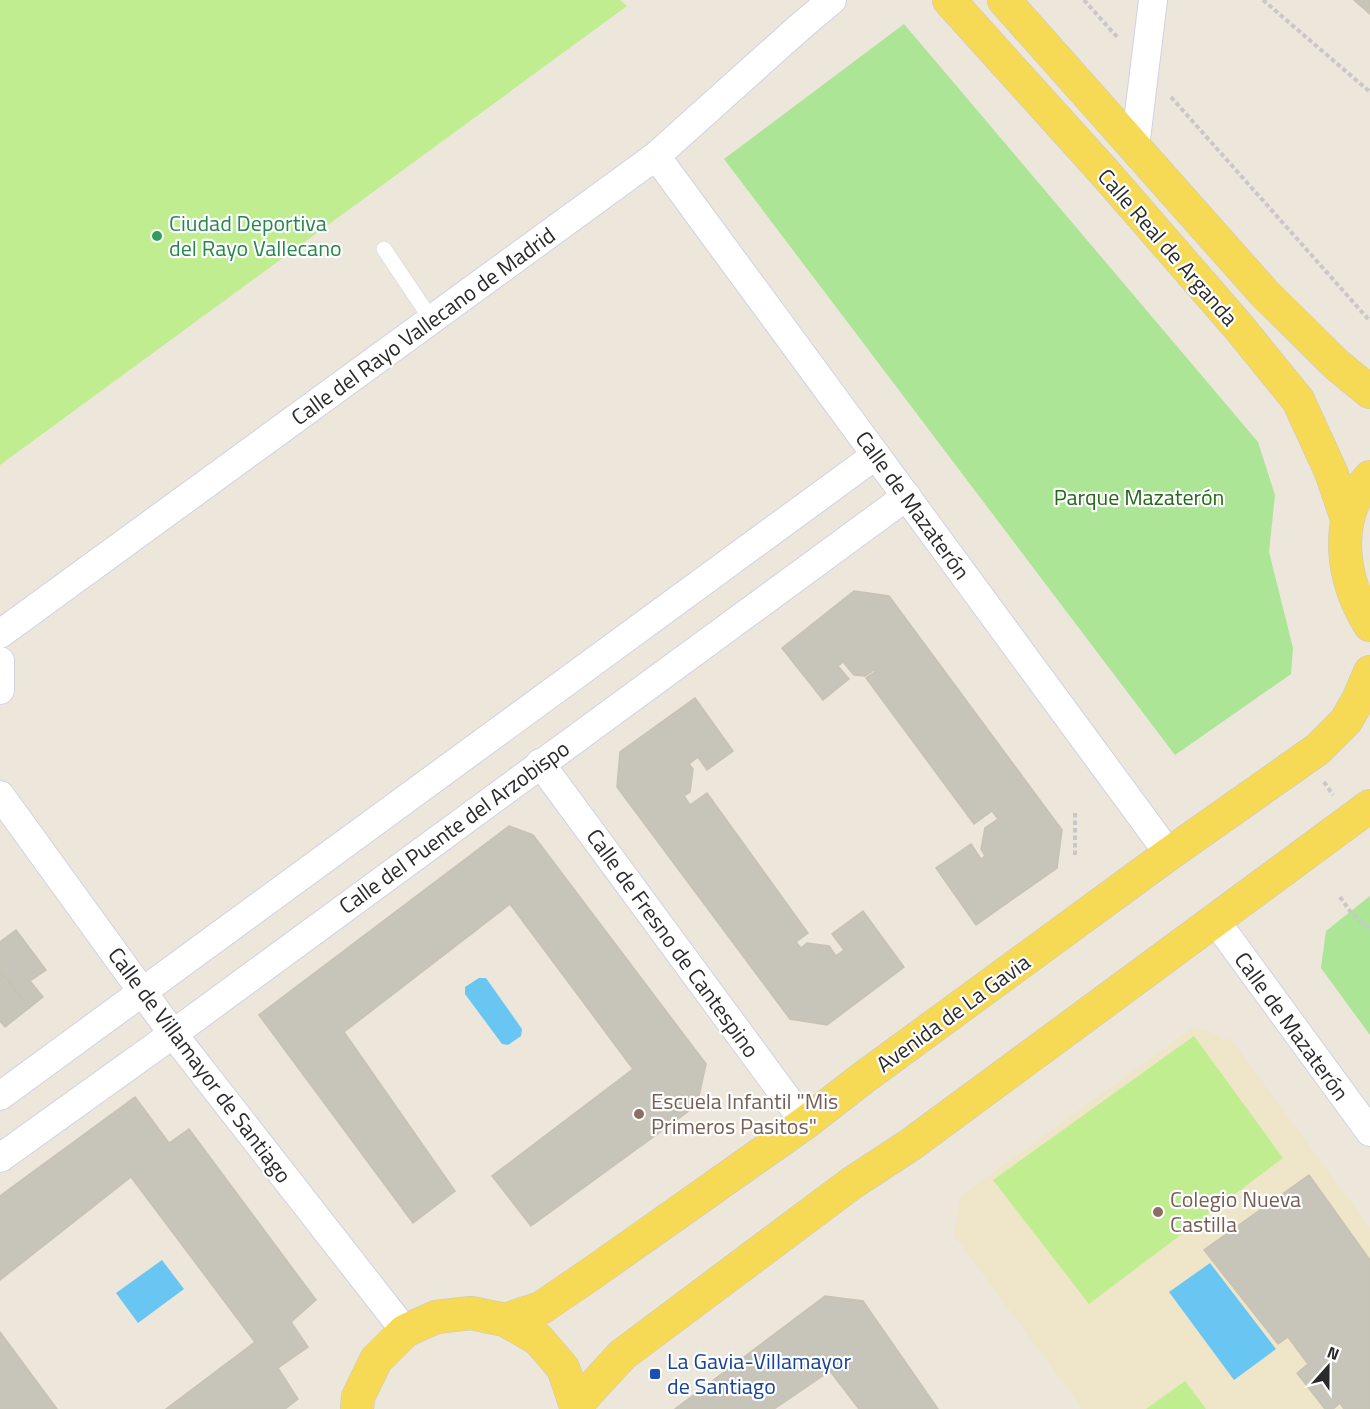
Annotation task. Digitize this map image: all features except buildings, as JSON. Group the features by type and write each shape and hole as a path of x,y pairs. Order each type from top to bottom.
{"main road":[{"name":"Calle Real de Arganda","path":"949,0 1112,182 1298,400 1331,472 1347,519"},
{"name":"Calle Real de Arganda","path":"1004,0 1265,294 1337,365 1370,392"},
{"path":"1370,477 1360,487 1347,519 1344,545 1348,573 1370,625"},
{"name":"Avenida de La Gavia","path":"505,1320 541,1308 805,1123 1169,854 1307,758 1332,737 1346,721 1370,672"},
{"path":"357,1409 358,1397 376,1360 405,1331 436,1317 471,1313 505,1320 538,1339 563,1368 577,1406 622,1355 852,1183 910,1145 1370,806"}],"street":[{"name":"Calle del Rayo Vallecano de Madrid","path":"0,634 656,156 832,0"},
{"path":"1135,147 1153,0"},
{"name":"Calle de Mazaterón","path":"656,156 1169,854"},
{"path":"0,1096 876,455"},
{"name":"Calle del Puente del Arzobispo","path":"0,1158 173,1034 907,496"},
{"path":"0,661 0,690"},
{"name":"Calle de Fresno de Cantespino","path":"540,763 805,1123"},
{"name":"Calle de Villamayor de Santiago","path":"0,795 173,1034 405,1331"},
{"name":"Calle de Mazaterón","path":"1215,920 1370,1132"}],"lane":[{"path":"384,249 431,319"}],"path":[{"path":"1084,0 1370,321"},
{"path":"1263,0 1370,92"},
{"path":"1322,780 1335,797"},
{"path":"1075,813 1075,855"},
{"path":"1340,897 1350,911 1370,930"}],"shaded area":[{"name":"Colegio Nueva Castilla","path":"1194,1027 1219,1036 1224,1042 1230,1038 1370,1228 1370,1409 1083,1409 954,1235 961,1196"}],"green space":[{"name":"Ciudad Deportiva del Rayo Vallecano","path":"0,0 620,0 627,6 0,465"},
{"name":"Parque Mazaterón","path":"904,24 1258,442 1275,495 1269,552 1293,648 1291,674 1175,755 724,159"},
{"path":"1370,896 1370,1035 1321,968 1326,931"},
{"path":"1194,1036 1283,1158 1089,1304 993,1180"},
{"path":"1185,1381 1206,1409 1146,1409"}],"water":[{"path":"479,978 486,978 522,1029 521,1036 508,1045 502,1044 465,994 465,987"},
{"path":"162,1260 184,1289 138,1323 116,1293"},
{"path":"1210,1263 1276,1349 1234,1380 1169,1292"}],"place":[{"name":"Ciudad Deportiva del Rayo Vallecano","path":"157,236"},
{"name":"Escuela Infantil \"Mis Primeros Pasitos\"","path":"639,1114"},
{"name":"Colegio Nueva Castilla","path":"1158,1212"},
{"name":"La Gavia-Villamayor de Santiago","path":"655,1374"}]}
